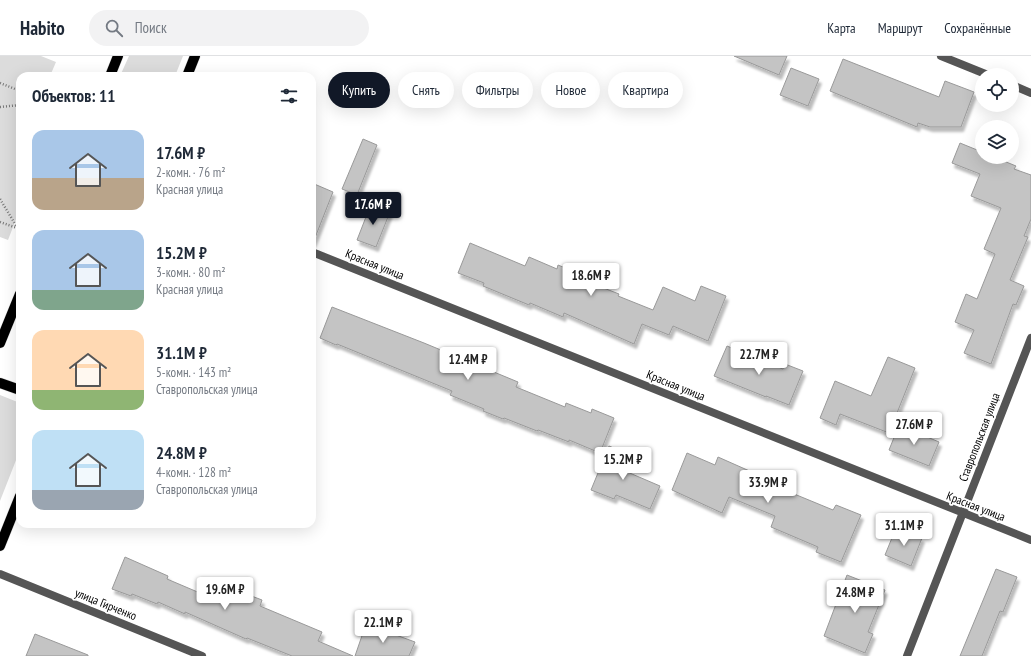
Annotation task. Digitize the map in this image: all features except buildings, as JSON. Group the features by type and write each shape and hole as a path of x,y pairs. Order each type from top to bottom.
{"main road":[{"path":"112,72 118,56"},
{"path":"189,72 195,56"},
{"path":"0,343 16,304"},
{"path":"0,383 16,389"},
{"path":"0,546 16,506"}],"street":[{"path":"941,56 975,70"},
{"path":"1019,88 1031,93"},
{"name":"Красная улица","path":"316,254 1031,540"},
{"name":"Ставропольская улица","path":"907,656 1031,338"},
{"name":"улица Гирченко","path":"0,574 202,656"}],"path":[{"path":"0,83 16,89"},
{"path":"0,107 16,105"},
{"path":"0,199 16,225"},
{"path":"0,222 16,227"}],"shaded area":[{"path":"0,56 41,56 56,62 52,72 16,72 16,219 8,240 0,237"},
{"path":"129,56 183,56 177,72 122,72"},
{"path":"0,395 16,401 16,460 0,501"}]}
